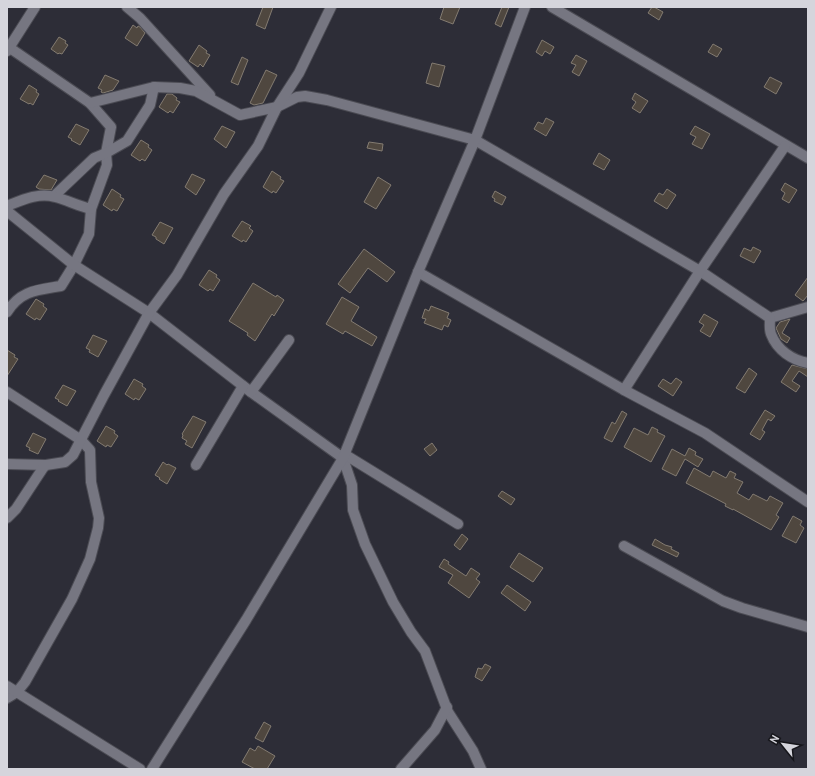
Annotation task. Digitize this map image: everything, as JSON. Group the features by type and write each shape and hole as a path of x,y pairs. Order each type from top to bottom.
{"street":[{"path":"7,312 16,300 31,291 62,286 74,265 89,234 91,209 107,165 106,153 111,127 90,103 8,48 35,7"},
{"path":"127,7 140,18 216,103"},
{"path":"7,464 46,465 65,462 73,455 104,394 149,312 177,275 224,194 258,146 277,107 299,73 331,7"},
{"path":"152,769 246,620 343,456 418,272 475,140 525,7"},
{"path":"552,7 785,146 808,158"},
{"path":"90,103 154,88 180,88 191,90 240,114 277,107 297,97 313,98 327,100 475,140 700,271 770,318"},
{"path":"54,196 94,158 127,141 135,131 150,105 154,88"},
{"path":"624,390 700,271 785,146"},
{"path":"7,206 34,196 54,196 80,207 91,209"},
{"path":"7,211 74,265 149,312 247,389 343,456 458,524"},
{"path":"418,272 624,390 705,433 808,502"},
{"path":"770,318 808,307"},
{"path":"770,318 770,333 780,350 794,358 808,363"},
{"path":"196,465 247,389 289,340"},
{"path":"7,392 81,440 90,450 90,482 99,518 90,559 80,584 34,668 17,692 7,698"},
{"path":"343,456 352,485 353,510 364,544 393,602 427,655 446,707 473,751 481,769"},
{"path":"7,518 16,509 39,471 46,465"},
{"path":"624,546 723,601 808,627"},
{"path":"7,686 140,769"},
{"path":"401,769 434,730 446,707"}],"building":[{"path":"263,7 273,7 265,29 256,25"},
{"path":"444,7 460,7 453,24 440,19"},
{"path":"502,7 509,7 501,27 495,24"},
{"path":"652,7 663,12 659,20 648,13"},
{"path":"133,25 137,28 138,26 140,27 145,33 137,46 125,38"},
{"path":"59,37 66,41 65,43 68,45 62,54 58,54 51,49"},
{"path":"542,40 554,47 550,54 545,51 542,56 536,52"},
{"path":"713,44 722,49 717,57 708,52"},
{"path":"199,45 207,51 206,53 210,55 203,67 200,64 198,67 189,61"},
{"path":"576,55 587,61 579,76 572,72 576,65 571,63"},
{"path":"242,57 248,60 238,85 231,82"},
{"path":"432,63 445,66 439,87 426,83"},
{"path":"266,70 277,75 263,103 254,105 250,103"},
{"path":"105,75 119,81 113,90 103,93 101,92 102,90 98,88"},
{"path":"770,77 782,83 776,94 764,87"},
{"path":"29,85 37,90 36,92 39,94 33,105 20,99"},
{"path":"635,93 648,101 640,113 632,108 636,102 632,99"},
{"path":"167,94 172,94 177,98 176,100 180,102 173,113 170,111 168,113 159,107"},
{"path":"546,118 554,122 546,136 534,129 538,122 543,124"},
{"path":"76,124 89,130 80,145 68,137"},
{"path":"222,126 235,132 226,148 214,139"},
{"path":"695,126 710,134 702,149 692,144 696,137 690,134"},
{"path":"141,140 149,145 148,147 152,150 145,161 142,159 140,161 131,155"},
{"path":"369,142 383,144 382,151 367,148"},
{"path":"599,153 610,160 604,170 593,164"},
{"path":"272,171 284,181 276,193 273,191 272,193 263,187"},
{"path":"192,174 205,180 196,195 185,187"},
{"path":"44,175 57,180 51,190 39,189 36,187"},
{"path":"378,177 391,185 376,209 364,202"},
{"path":"785,183 797,190 789,203 782,199 785,193 781,190"},
{"path":"112,189 124,199 117,211 113,209 112,211 103,205"},
{"path":"667,189 676,195 667,209 654,201 659,193 663,195"},
{"path":"495,191 506,197 502,205 494,201 495,199 492,197"},
{"path":"242,221 251,226 249,228 253,231 246,242 243,240 242,242 232,236"},
{"path":"160,222 173,228 164,244 152,235"},
{"path":"753,247 761,251 754,263 740,256 744,248 751,251"},
{"path":"364,249 395,272 387,282 368,268 350,293 338,284"},
{"path":"209,270 217,275 216,277 220,280 213,291 210,289 208,291 199,285"},
{"path":"808,277 808,295 803,301 795,295"},
{"path":"253,283 276,297 277,295 284,300 274,316 272,314 255,341 247,335 248,333 229,321"},
{"path":"342,297 359,307 351,321 377,337 372,346 345,331 343,334 326,324"},
{"path":"36,299 44,304 43,306 47,309 40,320 36,318 35,320 26,314"},
{"path":"431,306 449,313 447,318 451,320 448,327 444,325 442,330 424,323 426,319 422,318 425,309 429,311"},
{"path":"704,314 718,322 710,337 700,331 704,325 699,322"},
{"path":"790,319 782,333 790,338 787,343 781,339 776,328 780,322"},
{"path":"93,335 107,341 98,357 89,352 90,350 86,348"},
{"path":"7,350 18,359 7,376"},
{"path":"792,365 808,369 808,377 799,371 792,381 800,386 796,392 781,382"},
{"path":"749,368 757,374 745,393 736,388"},
{"path":"676,378 682,382 673,396 658,386 663,379 671,384"},
{"path":"134,379 143,384 142,386 146,389 139,400 135,398 134,400 125,394"},
{"path":"63,385 76,391 67,406 55,398"},
{"path":"765,410 775,416 771,421 768,419 762,430 765,432 760,440 750,434"},
{"path":"622,411 627,414 612,442 604,438 612,422 615,424"},
{"path":"193,416 206,422 192,448 185,444 187,441 182,438 182,434"},
{"path":"106,426 115,431 114,433 118,436 111,447 107,445 106,447 97,441"},
{"path":"652,427 658,430 657,432 665,436 651,462 624,447 634,428 648,435"},
{"path":"33,433 46,439 38,454 29,450 30,448 26,446"},
{"path":"432,443 437,450 430,456 424,449"},
{"path":"689,448 696,452 695,455 703,459 698,467 685,459 676,476 662,469 672,449 685,456"},
{"path":"163,462 176,468 167,484 155,475"},
{"path":"694,468 710,477 713,471 726,478 730,471 736,474 734,478 743,482 737,493 749,500 753,494 767,501 770,496 783,503 776,515 779,517 771,530 725,506 726,504 686,483"},
{"path":"502,491 515,499 511,505 498,496"},
{"path":"793,516 802,521 800,525 804,528 796,543 782,536"},
{"path":"462,534 468,539 460,550 454,545"},
{"path":"655,539 672,547 671,549 679,553 677,557 652,545"},
{"path":"519,553 543,568 533,582 510,567"},
{"path":"444,559 449,562 448,564 466,576 471,568 480,574 476,579 480,582 469,598 448,583 453,575 439,567"},
{"path":"507,585 531,602 525,611 501,593"},
{"path":"485,664 491,667 482,681 475,677 478,668 482,669"},
{"path":"264,722 271,726 263,742 255,738"},
{"path":"258,746 275,756 267,769 255,769 242,762 250,748 255,751"}]}
